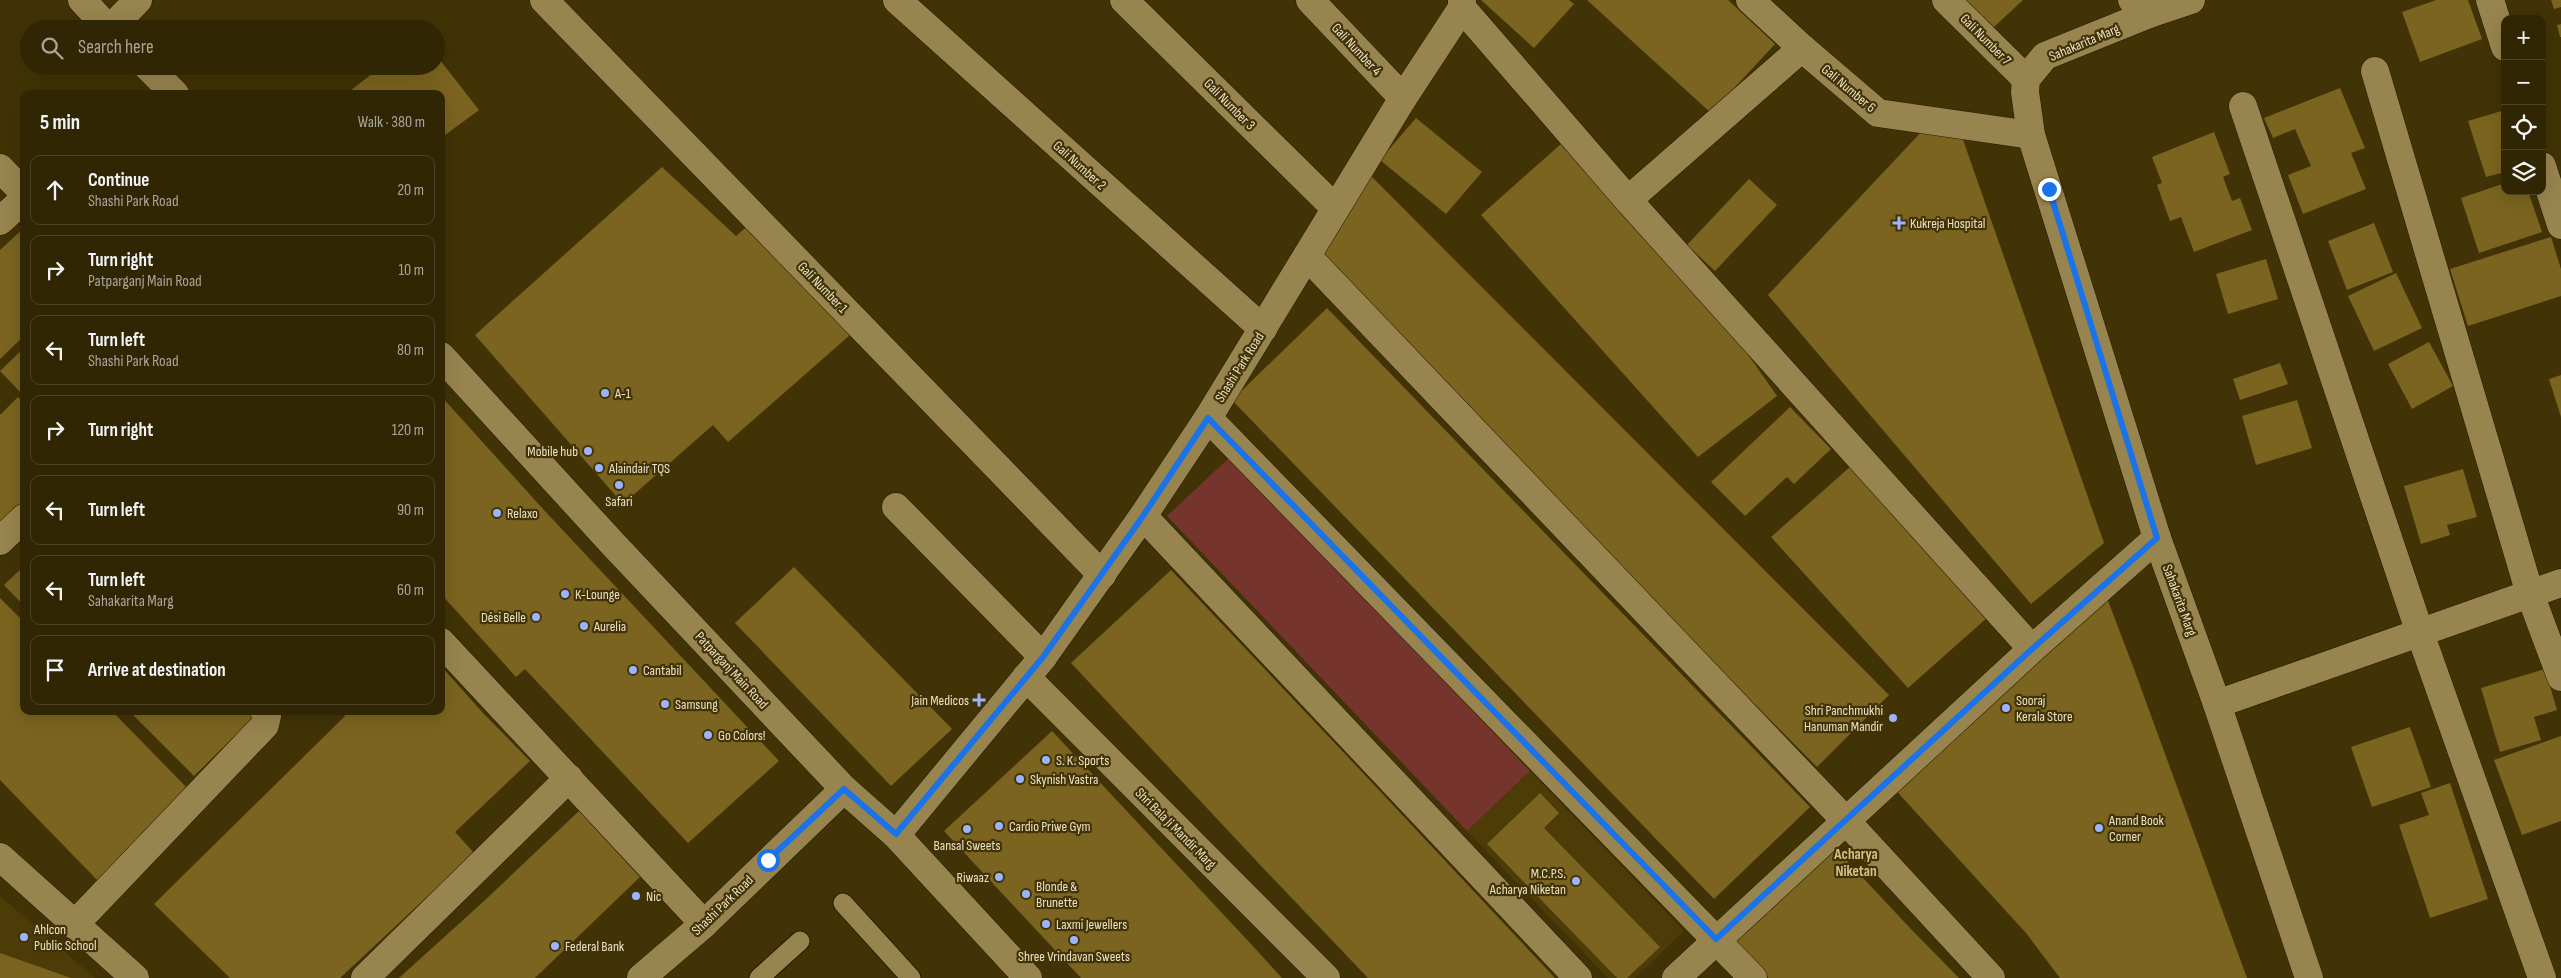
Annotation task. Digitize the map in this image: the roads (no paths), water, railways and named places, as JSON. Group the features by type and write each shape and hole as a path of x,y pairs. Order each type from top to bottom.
{"street":[{"path":"82,0 101,20"},
{"path":"118,20 138,0"},
{"name":"Gali Number 1","path":"544,0 1102,575"},
{"name":"Gali Number 2","path":"897,0 1263,329"},
{"name":"Gali Number 3","path":"1124,0 1335,208"},
{"name":"Gali Number 4","path":"1310,0 1403,98"},
{"name":"Gali Number 6","path":"1750,0 1802,48 1878,113 2031,135"},
{"name":"Gali Number 7","path":"1946,0 2026,79"},
{"name":"Sahakarita Marg","path":"2191,0 2140,7 2046,56 2026,79 2025,92 2031,135 2157,538 2218,704 2310,978"},
{"path":"2490,0 2501,35"},
{"path":"1462,4 1628,200 2032,649"},
{"name":"Shashi Park Road","path":"896,834 1035,667 1143,516 1208,418 1335,208 1462,4"},
{"path":"1628,200 1802,48"},
{"path":"2375,71 2530,594 2561,677"},
{"path":"156,75 171,90"},
{"path":"2243,106 2420,633 2542,978"},
{"path":"0,168 20,189"},
{"path":"2546,178 2561,225"},
{"path":"0,221 20,203"},
{"path":"1307,256 1846,821 1991,978"},
{"name":"Patparganj Main Road","path":"445,360 612,543 844,789 896,834 1028,978"},
{"path":"1208,418 1753,978"},
{"name":"Shri Bala Ji Mandir Marg","path":"896,507 1035,667 1326,978"},
{"path":"1143,516 1578,978"},
{"path":"0,541 20,522"},
{"path":"1676,978 2032,649 2157,538"},
{"path":"2218,704 2561,582"},
{"path":"445,646 704,924"},
{"path":"74,925 265,725 266,715"},
{"path":"365,978 569,778"},
{"name":"Shashi Park Road","path":"641,978 704,924 844,789"},
{"path":"0,857 135,978"}],"lane":[{"path":"843,903 911,978"},
{"path":"760,978 800,941"}],"place":[{"name":"Kukreja Hospital","path":"1899,223"},
{"name":"A-1","path":"605,393"},
{"name":"Mobile hub","path":"588,451"},
{"name":"Alaindair TQS","path":"599,468"},
{"name":"Safari","path":"619,485"},
{"name":"Relaxo","path":"497,513"},
{"name":"K-Lounge","path":"565,594"},
{"name":"Dési Belle","path":"536,617"},
{"name":"Aurelia","path":"584,626"},
{"name":"Cantabil","path":"633,670"},
{"name":"Jain Medicos","path":"979,700"},
{"name":"Samsung","path":"665,704"},
{"name":"Sooraj Kerala Store","path":"2006,708"},
{"name":"Shri Panchmukhi Hanuman Mandir","path":"1893,718"},
{"name":"Go Colors!","path":"708,735"},
{"name":"S. K. Sports","path":"1046,760"},
{"name":"Skynish Vastra","path":"1020,779"},
{"name":"Cardio Priwe Gym","path":"999,826"},
{"name":"Anand Book Corner","path":"2099,828"},
{"name":"Bansal Sweets","path":"967,829"},
{"name":"Riwaaz","path":"999,877"},
{"name":"M.C.P.S. Acharya Niketan","path":"1576,881"},
{"name":"Blonde & Brunette","path":"1026,894"},
{"name":"Nic","path":"636,896"},
{"name":"Laxmi Jewellers","path":"1046,924"},
{"name":"Ahlcon Public School","path":"24,937"},
{"name":"Shree Vrindavan Sweets","path":"1074,940"},
{"name":"Federal Bank","path":"555,946"}],"district":[{"name":"Acharya Niketan","path":"1856,862"}]}
